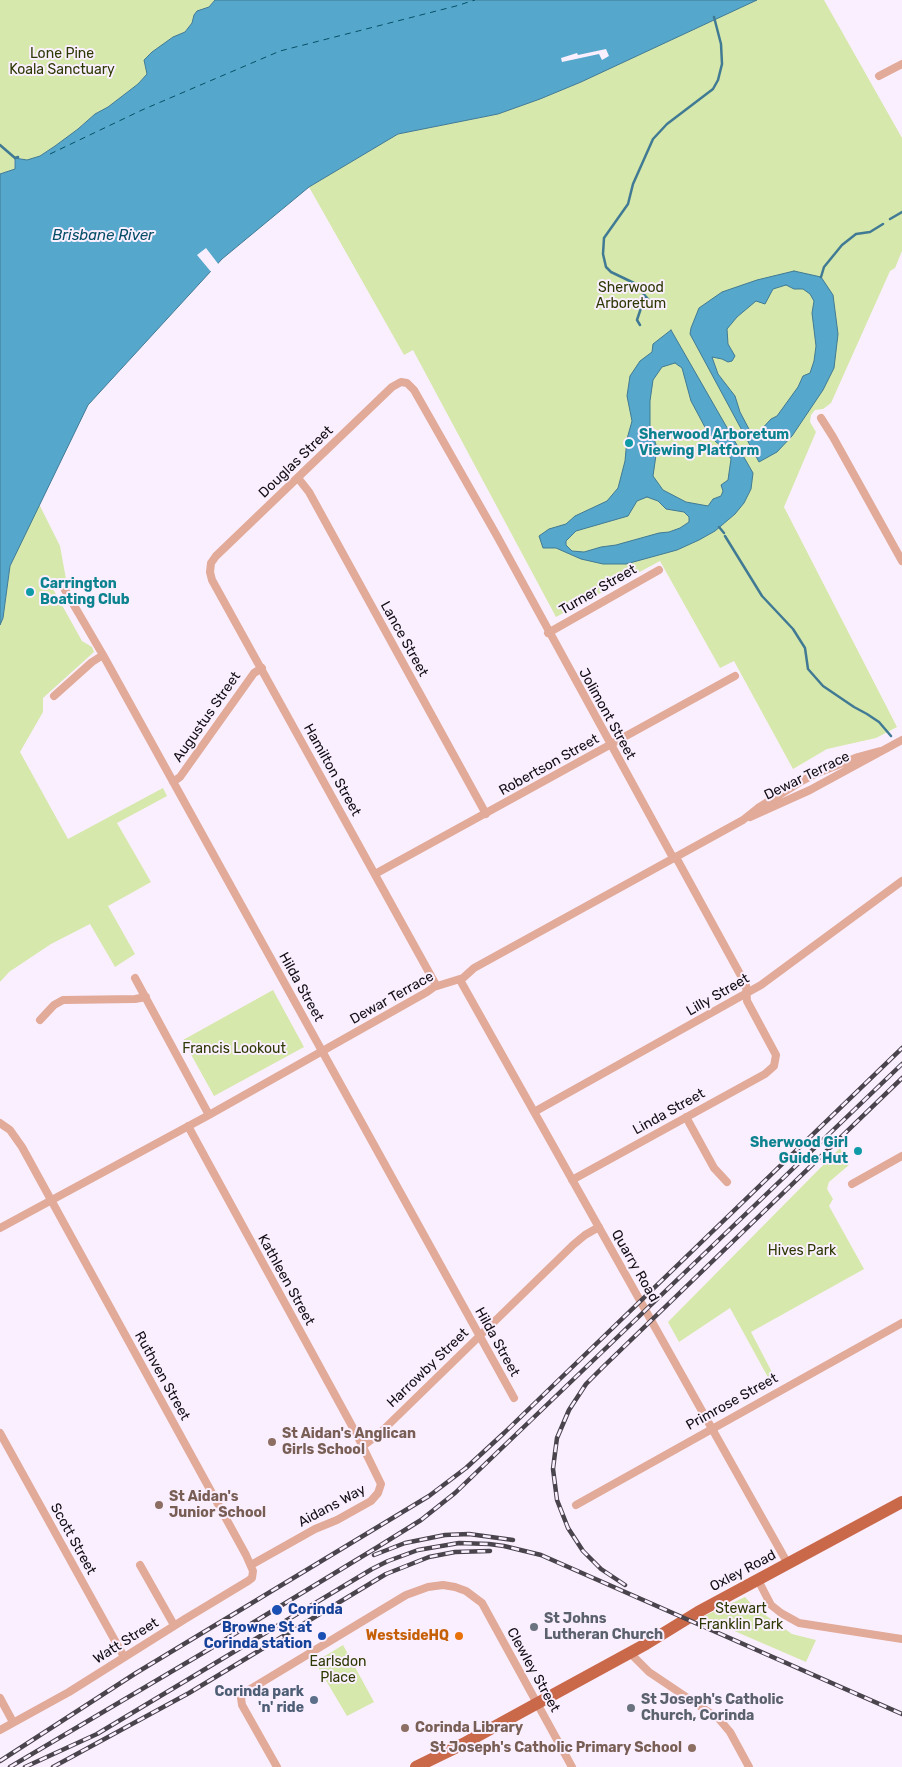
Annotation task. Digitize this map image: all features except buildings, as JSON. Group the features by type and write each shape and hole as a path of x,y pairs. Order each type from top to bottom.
{"main road":[{"name":"Oxley Road","path":"421,1766 630,1653 698,1612 902,1502"}],"street":[{"path":"880,76 902,64"},
{"name":"Douglas Street","path":"210,566 216,556 392,387 404,382"},
{"name":"Jolimont Street","path":"404,382 414,390 670,854 678,861 746,985 747,1001 776,1051 776,1063"},
{"path":"821,418 902,561"},
{"name":"Lance Street","path":"298,478 310,492 486,814"},
{"name":"Hamilton Street","path":"210,566 212,580 436,986"},
{"name":"Turner Street","path":"548,633 659,570"},
{"name":"Hilda Street","path":"65,590 103,655 514,1398"},
{"path":"54,696 92,662 103,655"},
{"name":"Augustus Street","path":"173,782 180,777 254,673 262,668"},
{"name":"Robertson Street","path":"375,874 735,676"},
{"name":"Dewar Terrace","path":"743,820 761,814 810,790 902,740"},
{"name":"Dewar Terrace","path":"0,1228 209,1115 436,986 460,980 474,968 743,820 779,794 816,774 858,757 880,751"},
{"name":"Lilly Street","path":"534,1112 747,993 902,881"},
{"path":"135,978 209,1115"},
{"name":"Quarry Road","path":"460,980 788,1564"},
{"path":"40,1020 54,1006 67,999 135,999 146,997"},
{"name":"Linda Street","path":"572,1180 765,1074 776,1063"},
{"path":"686,1117 714,1168 727,1182"},
{"name":"Ruthven Street","path":"0,1123 15,1135 251,1565"},
{"name":"Kathleen Street","path":"188,1126 363,1446"},
{"path":"852,1184 902,1156"},
{"name":"Harrowby Street","path":"363,1446 381,1432 580,1238 599,1227"},
{"name":"Primrose Street","path":"576,1505 902,1323"},
{"name":"Scott Street","path":"0,1433 124,1657"},
{"name":"Aidans Way","path":"251,1565 315,1529 337,1520 371,1501 376,1496 380,1489 380,1481 363,1446"},
{"path":"140,1565 174,1625"},
{"name":"Watt Street","path":"0,1730 69,1692 249,1580 253,1571 251,1565"},
{"path":"758,1580 771,1605 781,1613 800,1623 902,1639"},
{"name":"Clewley Street","path":"276,1767 242,1705 241,1698 244,1693 406,1595 428,1587 443,1585 466,1590 479,1600 486,1609 572,1767"},
{"path":"630,1653 649,1672 719,1719 730,1732 749,1767"},
{"path":"0,1698 13,1722"}],"green space":[{"name":"Lone Pine Koala Sanctuary","path":"0,0 215,0 209,7 197,11 192,23 185,32 173,37 144,60 147,74 138,84 40,156 27,161 18,157 14,161 15,169 0,174"},
{"name":"Sherwood Arboretum","path":"757,0 824,0 902,138 902,251 895,268 890,271 831,403 823,409 815,410 811,415 810,422 816,432 784,507 897,727 876,738 827,749 793,769 734,661 720,668 660,561 556,617 413,350 404,355 309,187 398,134 498,114 540,99 581,82"},
{"path":"39,504 60,546 66,579 53,589 82,641 92,647 94,652 43,698 43,712 20,752 68,839 163,788 167,796 117,823 151,882 108,906 135,954 115,967 90,924 51,944 9,972 0,982 0,625 3,618 10,566"},
{"name":"Francis Lookout","path":"273,990 304,1047 214,1096 183,1040"},
{"name":"Hives Park","path":"840,1148 849,1165 829,1182 827,1189 833,1199 829,1206 864,1269 751,1332 775,1378 770,1381 730,1308 679,1342 668,1322"},
{"name":"Stewart Franklin Park","path":"745,1597 754,1607 792,1634 816,1640 806,1662 702,1617"},
{"name":"Earlsdon Place","path":"343,1645 374,1702 347,1716 315,1662"}],"water":[{"name":"Brisbane River","path":"215,0 757,0 581,82 540,99 498,114 398,134 309,187 222,259 88,405 10,566 3,618 0,625 0,174 15,169 15,158 27,160 40,156 138,84 147,74 144,60 173,37 185,32 192,23 197,11 209,7"},
{"path":"794,271 821,277 833,295 838,334 834,368 823,390 792,436 777,452 759,462 690,334 699,308 722,292 757,280","holes":["786,285 794,289 803,289 810,294 814,301 812,313 816,346 814,361 810,373 803,376 798,387 777,416 771,419 758,433 750,431 740,412 735,396 718,374 712,357 728,362 732,361 735,356 728,344 727,329 737,317 756,301 765,304 773,289"]},
{"path":"671,330 753,473 751,489 744,503 735,514 715,531 699,540 677,550 626,564 603,564 581,559 556,548 543,548 539,536 549,529 566,524 575,516 607,501 618,488 632,421 627,396 630,376 640,361 652,352 653,344","holes":["675,363 682,368 691,401 707,431 725,449 731,459 728,480 721,485 723,491 721,496 713,499 708,506 686,502 663,490 653,476 657,448 650,426 650,401 653,380 662,367","647,497 658,501 666,509 684,512 689,517 689,522 669,532 584,552 572,551 566,545 566,541 576,531 628,516 637,501"]}],"pier":[{"path":"606,49 609,56 602,60 599,54 562,62 561,58 577,53 578,55"},
{"path":"206,248 219,265 212,273 197,255"}],"waterway":[{"path":"655,307 634,283 611,272 606,267 603,254 604,238 628,204 633,184 653,139 667,124 713,89 718,80 722,64 721,44 714,17"},
{"path":"0,145 15,158 18,157"},
{"path":"890,219 902,212"},
{"path":"821,277 824,267 842,245 856,234 870,232 883,224"},
{"path":"640,325 637,320 645,296"},
{"path":"719,527 724,533"},
{"path":"725,536 762,596 793,629 805,648 808,669 823,686 879,722 891,736"}],"ferry route":[{"path":"50,154 142,110 280,51 475,0"}],"railway":[{"path":"0,1761 136,1673 429,1496 466,1468 902,1048"},
{"path":"10,1767 208,1650 421,1520 455,1493 902,1064"},
{"path":"625,1585 601,1569 583,1551 568,1528 557,1500 553,1469 555,1453 557,1438 569,1410 586,1384 603,1367 902,1078"},
{"path":"374,1555 405,1543 445,1535 469,1534 513,1540"},
{"path":"25,1767 97,1734 372,1569 418,1550 459,1543 504,1546 541,1555 902,1714"},
{"path":"53,1767 189,1693 386,1574 429,1557 455,1552 490,1551"}],"place":[{"name":"Sherwood Arboretum Viewing Platform","path":"629,443"},
{"name":"Carrington Boating Club","path":"30,592"},
{"name":"Sherwood Girl Guide Hut","path":"858,1151"},
{"name":"St Aidan's Anglican Girls School","path":"272,1442"},
{"name":"St Aidan's Junior School","path":"159,1505"},
{"name":"Corinda","path":"277,1610"},
{"name":"St Johns Lutheran Church","path":"534,1627"},
{"name":"Browne St at Corinda station","path":"322,1636"},
{"name":"WestsideHQ","path":"459,1636"},
{"name":"Corinda park 'n' ride","path":"314,1700"},
{"name":"St Joseph's Catholic Church, Corinda","path":"631,1708"},
{"name":"Corinda Library","path":"405,1728"},
{"name":"St Joseph's Catholic Primary School","path":"692,1748"}]}
